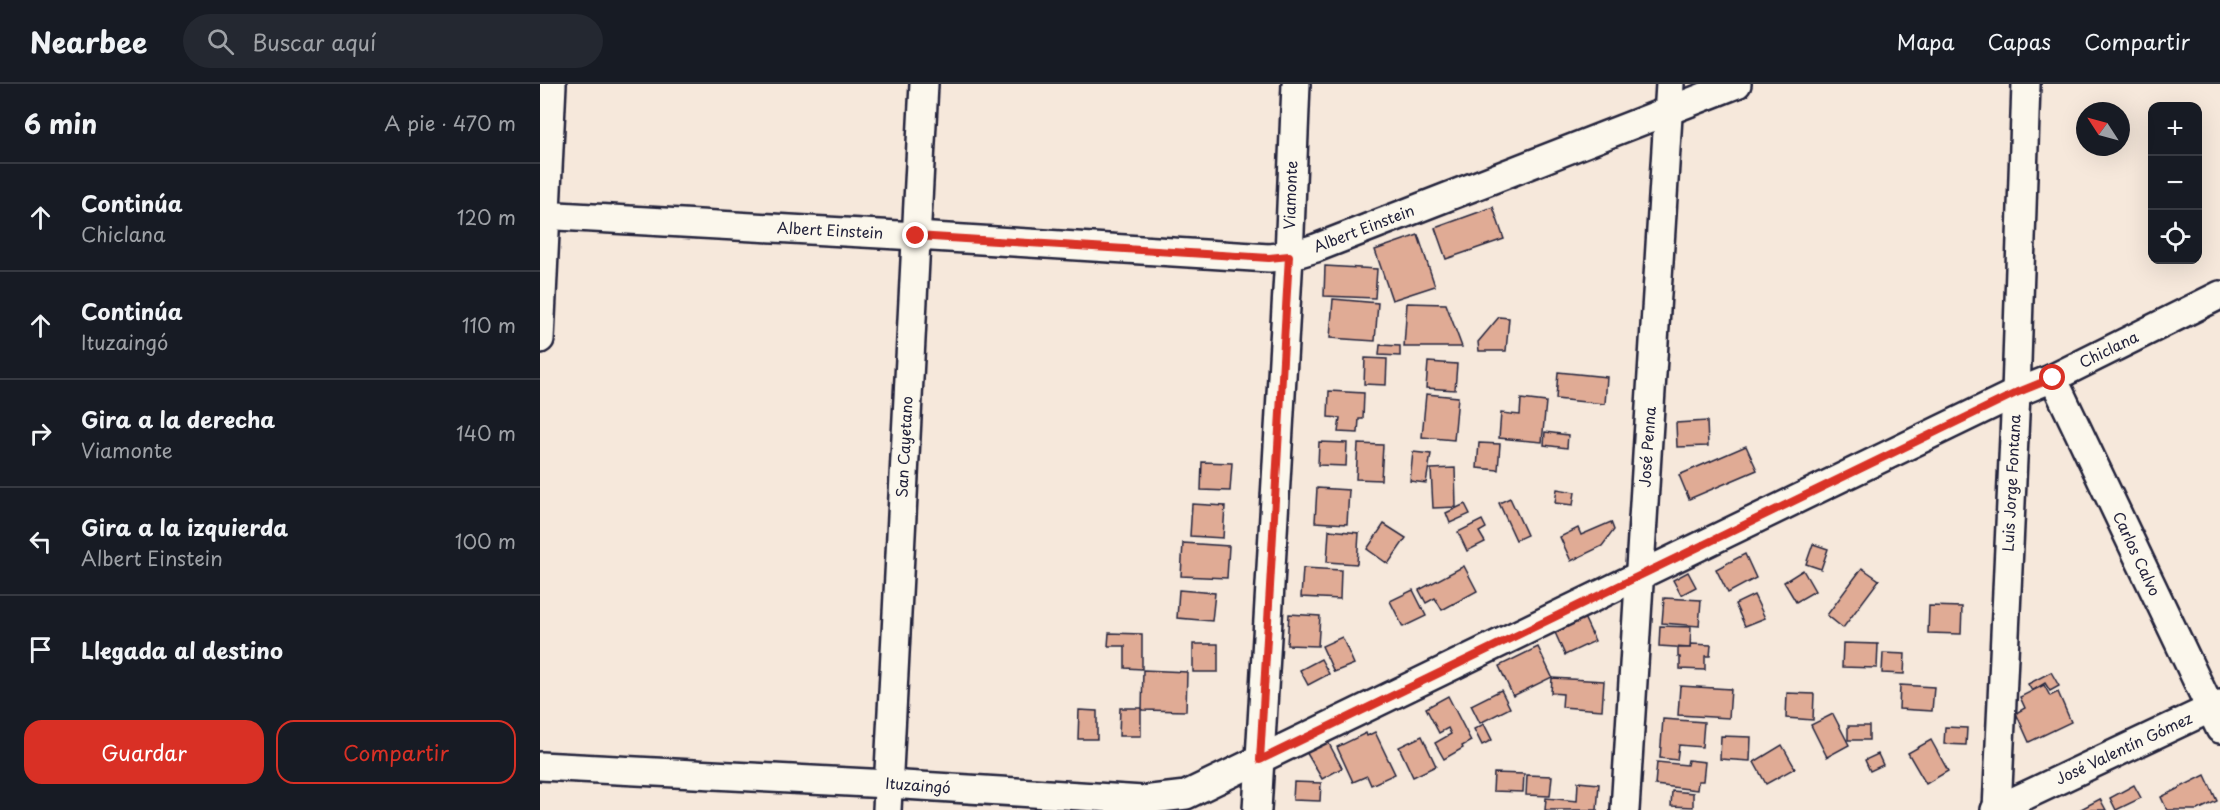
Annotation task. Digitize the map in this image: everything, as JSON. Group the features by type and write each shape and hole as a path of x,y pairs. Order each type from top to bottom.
{"street":[{"path":"540,339 543,216 552,84"},
{"name":"San Cayetano","path":"888,797 924,84"},
{"name":"Viamonte","path":"1257,810 1289,256 1296,84"},
{"name":"Albert Einstein","path":"543,216 1269,258 1289,256 1327,244 1670,97 1737,84"},
{"name":"Luis Jorge Fontana","path":"1996,810 2016,393 2026,84"},
{"name":"José Penna","path":"1624,810 1670,97"},
{"name":"Chiclana","path":"1640,574 2016,393 2053,378 2220,295"},
{"name":"Carlos Calvo","path":"2053,378 2217,714"},
{"name":"Ituzaingó","path":"540,766 888,797 1143,800 1186,795 1640,574"},
{"name":"José Valentín Gómez","path":"1996,810 2217,714"}],"building":[{"path":"1493,207 1504,239 1446,259 1435,228"},
{"path":"1418,235 1435,286 1392,300 1375,250"},
{"path":"1325,266 1377,269 1375,298 1324,296"},
{"path":"1333,299 1378,303 1375,341 1330,338"},
{"path":"1407,303 1446,304 1462,347 1404,347"},
{"path":"1499,317 1509,318 1506,351 1479,351 1478,342"},
{"path":"1380,345 1400,346 1400,356 1379,355"},
{"path":"1365,358 1387,359 1386,385 1364,384"},
{"path":"1428,362 1457,364 1455,390 1426,388"},
{"path":"1558,372 1607,377 1605,404 1556,399"},
{"path":"1329,391 1364,393 1363,419 1359,419 1358,433 1338,432 1340,418 1328,417"},
{"path":"1426,394 1458,397 1454,440 1422,437"},
{"path":"1521,399 1546,402 1542,442 1499,438 1501,413 1520,415"},
{"path":"1707,421 1708,446 1677,447 1676,423"},
{"path":"1545,432 1568,435 1567,448 1544,445"},
{"path":"1319,442 1347,443 1346,466 1318,465"},
{"path":"1479,443 1500,444 1498,470 1477,468"},
{"path":"1358,444 1383,445 1381,480 1356,479"},
{"path":"1746,446 1757,470 1689,499 1679,475"},
{"path":"1413,452 1431,454 1426,483 1410,481"},
{"path":"1202,462 1232,463 1230,491 1201,490"},
{"path":"1455,468 1456,507 1433,508 1431,469"},
{"path":"1317,488 1349,490 1347,524 1315,522"},
{"path":"1557,489 1575,492 1573,505 1555,503"},
{"path":"1510,498 1527,535 1516,540 1499,503"},
{"path":"1192,504 1225,506 1223,538 1190,536"},
{"path":"1465,504 1470,514 1450,523 1446,513"},
{"path":"1482,520 1486,528 1479,532 1485,542 1467,551 1458,532"},
{"path":"1611,522 1614,530 1602,546 1571,561 1560,537 1578,528 1581,535"},
{"path":"1384,524 1406,538 1388,564 1367,549"},
{"path":"1329,530 1359,533 1357,564 1327,562"},
{"path":"1183,543 1229,546 1227,578 1181,576"},
{"path":"1813,544 1828,549 1821,569 1806,564"},
{"path":"1745,554 1756,578 1728,593 1716,569"},
{"path":"1464,566 1477,591 1442,610 1435,598 1426,603 1419,590"},
{"path":"1303,568 1341,570 1340,599 1301,597"},
{"path":"1862,568 1879,580 1843,628 1827,615"},
{"path":"1803,570 1815,591 1796,602 1784,582"},
{"path":"1688,572 1696,587 1681,595 1673,580"},
{"path":"1179,590 1215,593 1212,621 1177,618"},
{"path":"1413,590 1426,616 1403,627 1390,601"},
{"path":"1754,595 1765,618 1745,626 1735,604"},
{"path":"1664,598 1701,600 1699,626 1662,623"},
{"path":"1929,606 1962,607 1961,634 1928,633"},
{"path":"1289,614 1320,616 1318,646 1287,645"},
{"path":"1583,615 1595,641 1565,655 1553,628"},
{"path":"1660,626 1691,627 1690,648 1659,646"},
{"path":"1109,633 1142,634 1142,669 1125,668 1125,646 1108,646"},
{"path":"1342,637 1354,664 1334,672 1322,646"},
{"path":"1843,643 1878,644 1877,668 1842,667"},
{"path":"1193,644 1218,644 1218,672 1193,672"},
{"path":"1691,644 1711,645 1710,656 1705,656 1705,670 1680,669 1678,648 1691,648"},
{"path":"1538,647 1552,677 1513,696 1499,666"},
{"path":"1883,653 1905,654 1904,674 1882,673"},
{"path":"1321,659 1329,674 1308,685 1300,670"},
{"path":"1143,670 1187,672 1186,711 1142,710"},
{"path":"2051,672 2059,686 2050,691 2045,683 2032,691 2028,684"},
{"path":"1552,678 1604,681 1602,710 1562,707 1563,694 1551,693"},
{"path":"1900,685 1934,687 1932,711 1899,709"},
{"path":"2044,685 2050,696 2058,692 2071,722 2029,742 2016,713 2025,708 2020,697"},
{"path":"1680,686 1731,689 1729,718 1678,715"},
{"path":"1501,690 1510,708 1480,723 1471,705"},
{"path":"1787,693 1814,694 1813,720 1786,718"},
{"path":"1448,696 1471,741 1444,759 1435,743 1451,734 1448,728 1439,733 1426,708"},
{"path":"1120,708 1141,708 1141,736 1119,736"},
{"path":"1079,710 1097,711 1097,739 1078,739"},
{"path":"1833,714 1849,745 1827,757 1811,725"},
{"path":"1663,719 1704,722 1702,747 1679,745 1677,760 1660,758"},
{"path":"1484,724 1492,740 1482,745 1474,729"},
{"path":"1848,726 1869,726 1869,740 1848,740"},
{"path":"1945,727 1967,728 1966,745 1944,744"},
{"path":"1375,732 1395,774 1371,785 1367,776 1353,782 1337,747 1366,733 1367,736"},
{"path":"1422,736 1436,766 1413,777 1399,747"},
{"path":"1721,736 1751,737 1750,761 1720,759"},
{"path":"1326,738 1342,768 1322,779 1305,750"},
{"path":"1931,740 1948,771 1926,784 1908,753"},
{"path":"1782,745 1795,768 1766,784 1754,762"},
{"path":"1878,754 1883,765 1870,771 1865,760"},
{"path":"1688,760 1705,762 1703,781 1698,781 1697,790 1655,785 1657,762 1687,765"},
{"path":"1494,773 1524,774 1523,792 1493,791"},
{"path":"1527,775 1552,776 1550,796 1526,795"},
{"path":"2205,775 2217,801 2198,810 2167,810 2161,797"},
{"path":"1294,782 1321,783 1320,801 1293,800"},
{"path":"1578,782 1599,784 1597,810 1545,810 1546,798 1577,801"},
{"path":"2134,785 2141,798 2116,810 2110,798"},
{"path":"1672,791 1693,793 1693,807 1671,806"},
{"path":"2100,799 2106,810 2081,809"}],"route":[{"path":"916,236 1269,258 1289,256 1260,760 1640,574 2016,393 2053,378"}]}
